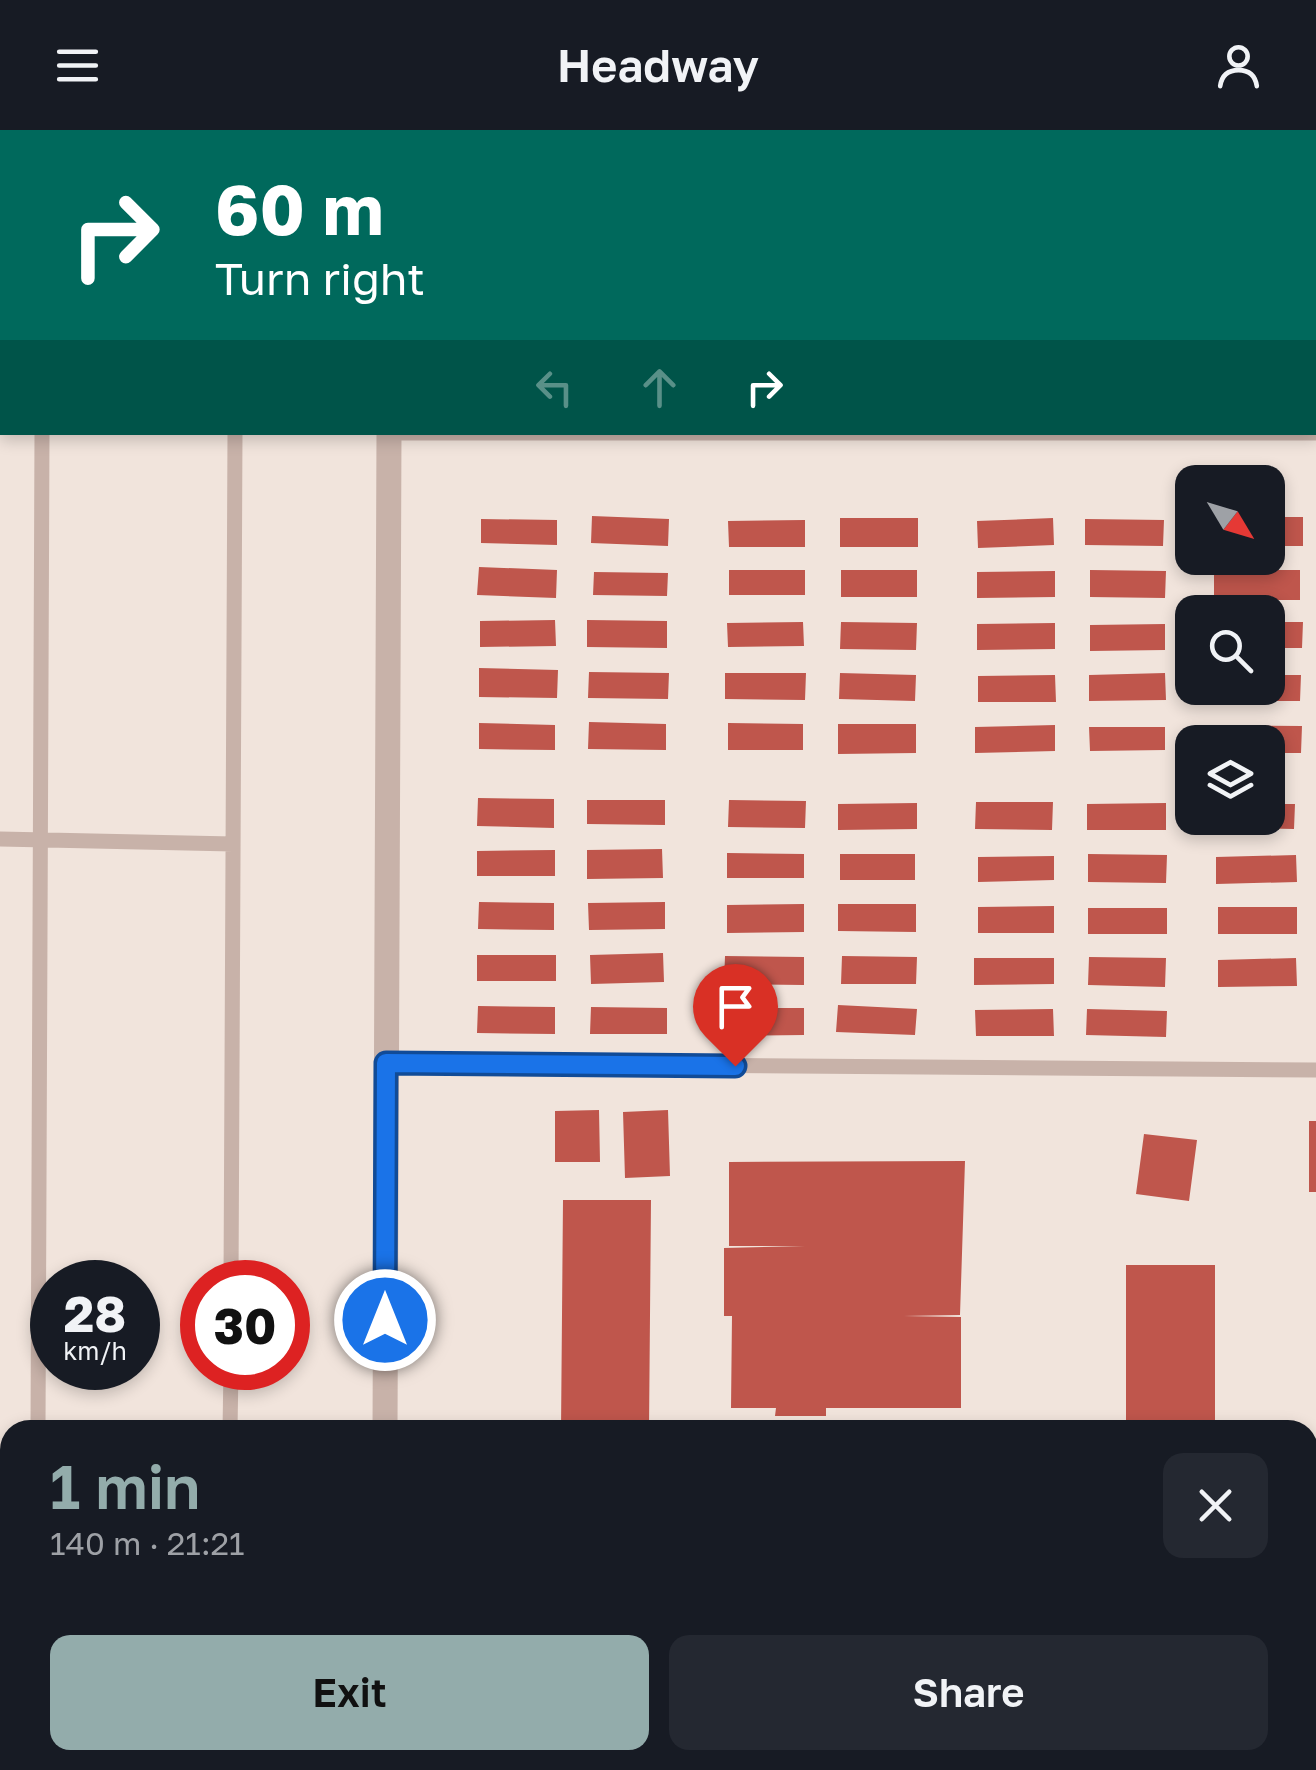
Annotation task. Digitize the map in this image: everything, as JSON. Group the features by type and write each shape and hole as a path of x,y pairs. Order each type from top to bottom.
{"street":[{"path":"385,1420 389,435"}],"lane":[{"path":"38,1420 42,435"},
{"path":"231,1260 236,435"},
{"path":"0,839 233,844"},
{"path":"386,1063 1316,1070"},
{"path":"230,1420 231,1390"}],"building":[{"path":"592,516 669,519 668,546 591,543"},
{"path":"1285,517 1303,517 1303,546 1285,546"},
{"path":"840,518 918,518 918,547 840,547"},
{"path":"1053,518 1054,545 978,548 977,521"},
{"path":"481,519 557,520 557,545 481,543"},
{"path":"1085,519 1164,520 1163,546 1085,545"},
{"path":"805,520 805,547 729,547 728,521"},
{"path":"479,567 557,570 556,598 477,595"},
{"path":"729,570 805,570 805,595 729,595"},
{"path":"841,570 917,570 917,597 841,597"},
{"path":"1090,570 1166,571 1165,598 1090,597"},
{"path":"1285,570 1300,570 1300,600 1285,600 1285,595 1214,595 1214,575 1285,575"},
{"path":"1055,571 1055,597 977,598 977,572"},
{"path":"594,572 668,573 667,596 593,595"},
{"path":"555,620 556,646 480,647 480,621"},
{"path":"587,620 667,621 667,648 587,647"},
{"path":"803,622 804,646 728,647 727,623"},
{"path":"841,622 917,623 916,650 840,649"},
{"path":"1285,622 1303,622 1302,648 1285,648"},
{"path":"1055,623 1055,649 977,650 977,624"},
{"path":"1165,624 1165,650 1090,651 1090,625"},
{"path":"479,668 558,670 557,698 479,697"},
{"path":"589,672 669,673 668,699 588,698"},
{"path":"725,673 806,673 805,700 725,699"},
{"path":"840,673 916,675 915,701 839,699"},
{"path":"1165,673 1166,700 1089,701 1089,675"},
{"path":"1055,675 1056,702 978,702 978,676"},
{"path":"1285,675 1301,675 1300,701 1285,701"},
{"path":"589,722 666,724 666,750 588,749"},
{"path":"479,723 555,725 555,750 479,749"},
{"path":"728,723 803,724 803,750 728,750"},
{"path":"838,724 916,724 916,753 838,754"},
{"path":"1055,725 1055,751 975,753 975,727"},
{"path":"1285,726 1302,726 1301,753 1285,753"},
{"path":"1089,727 1165,727 1165,750 1090,751"},
{"path":"478,798 554,799 554,828 477,826"},
{"path":"587,800 665,800 665,825 587,824"},
{"path":"729,800 806,801 805,828 728,827"},
{"path":"976,802 1053,802 1052,830 975,829"},
{"path":"917,803 917,829 838,830 838,804"},
{"path":"1166,803 1166,830 1087,830 1087,804"},
{"path":"1285,804 1295,804 1294,829 1285,829"},
{"path":"662,849 663,878 587,879 587,850"},
{"path":"555,850 555,876 477,876 477,851"},
{"path":"727,853 804,854 804,878 727,878"},
{"path":"840,854 915,854 915,880 840,880"},
{"path":"1088,854 1167,855 1166,883 1088,882"},
{"path":"1296,855 1297,882 1216,884 1216,857"},
{"path":"1054,856 1054,880 978,882 978,857"},
{"path":"479,902 554,903 554,930 478,929"},
{"path":"665,902 665,929 589,930 588,903"},
{"path":"804,904 804,932 727,933 727,905"},
{"path":"838,904 916,904 916,932 838,931"},
{"path":"1054,906 1054,933 978,933 978,907"},
{"path":"1218,907 1297,907 1297,934 1218,934"},
{"path":"1088,908 1167,908 1167,934 1088,934"},
{"path":"663,953 664,982 591,984 590,955"},
{"path":"477,955 556,955 556,981 477,981"},
{"path":"725,956 804,957 804,985 724,984"},
{"path":"842,956 917,957 916,984 841,984"},
{"path":"1089,957 1166,958 1165,987 1088,985"},
{"path":"974,958 1054,958 1054,984 974,985"},
{"path":"1296,958 1297,986 1218,987 1218,960"},
{"path":"838,1005 917,1009 915,1035 836,1032"},
{"path":"478,1006 555,1007 555,1034 477,1033"},
{"path":"591,1007 667,1008 667,1034 590,1034"},
{"path":"726,1008 804,1008 804,1035 725,1036"},
{"path":"1053,1009 1054,1036 976,1036 975,1010"},
{"path":"1087,1009 1167,1011 1166,1037 1086,1035"},
{"path":"599,1110 600,1162 555,1162 555,1111"},
{"path":"668,1110 670,1176 625,1178 623,1112"},
{"path":"1309,1121 1316,1121 1316,1192 1309,1192"},
{"path":"1144,1134 1197,1140 1189,1201 1136,1194"},
{"path":"965,1161 960,1315 904,1316 961,1317 961,1408 826,1408 826,1416 775,1416 776,1408 731,1408 732,1316 724,1316 724,1248 805,1246 729,1246 729,1162"},
{"path":"563,1200 651,1200 649,1420 561,1420"},
{"path":"1126,1265 1215,1265 1215,1420 1126,1420"}],"route":[{"path":"385,1320 386,1063 735,1066"}]}
